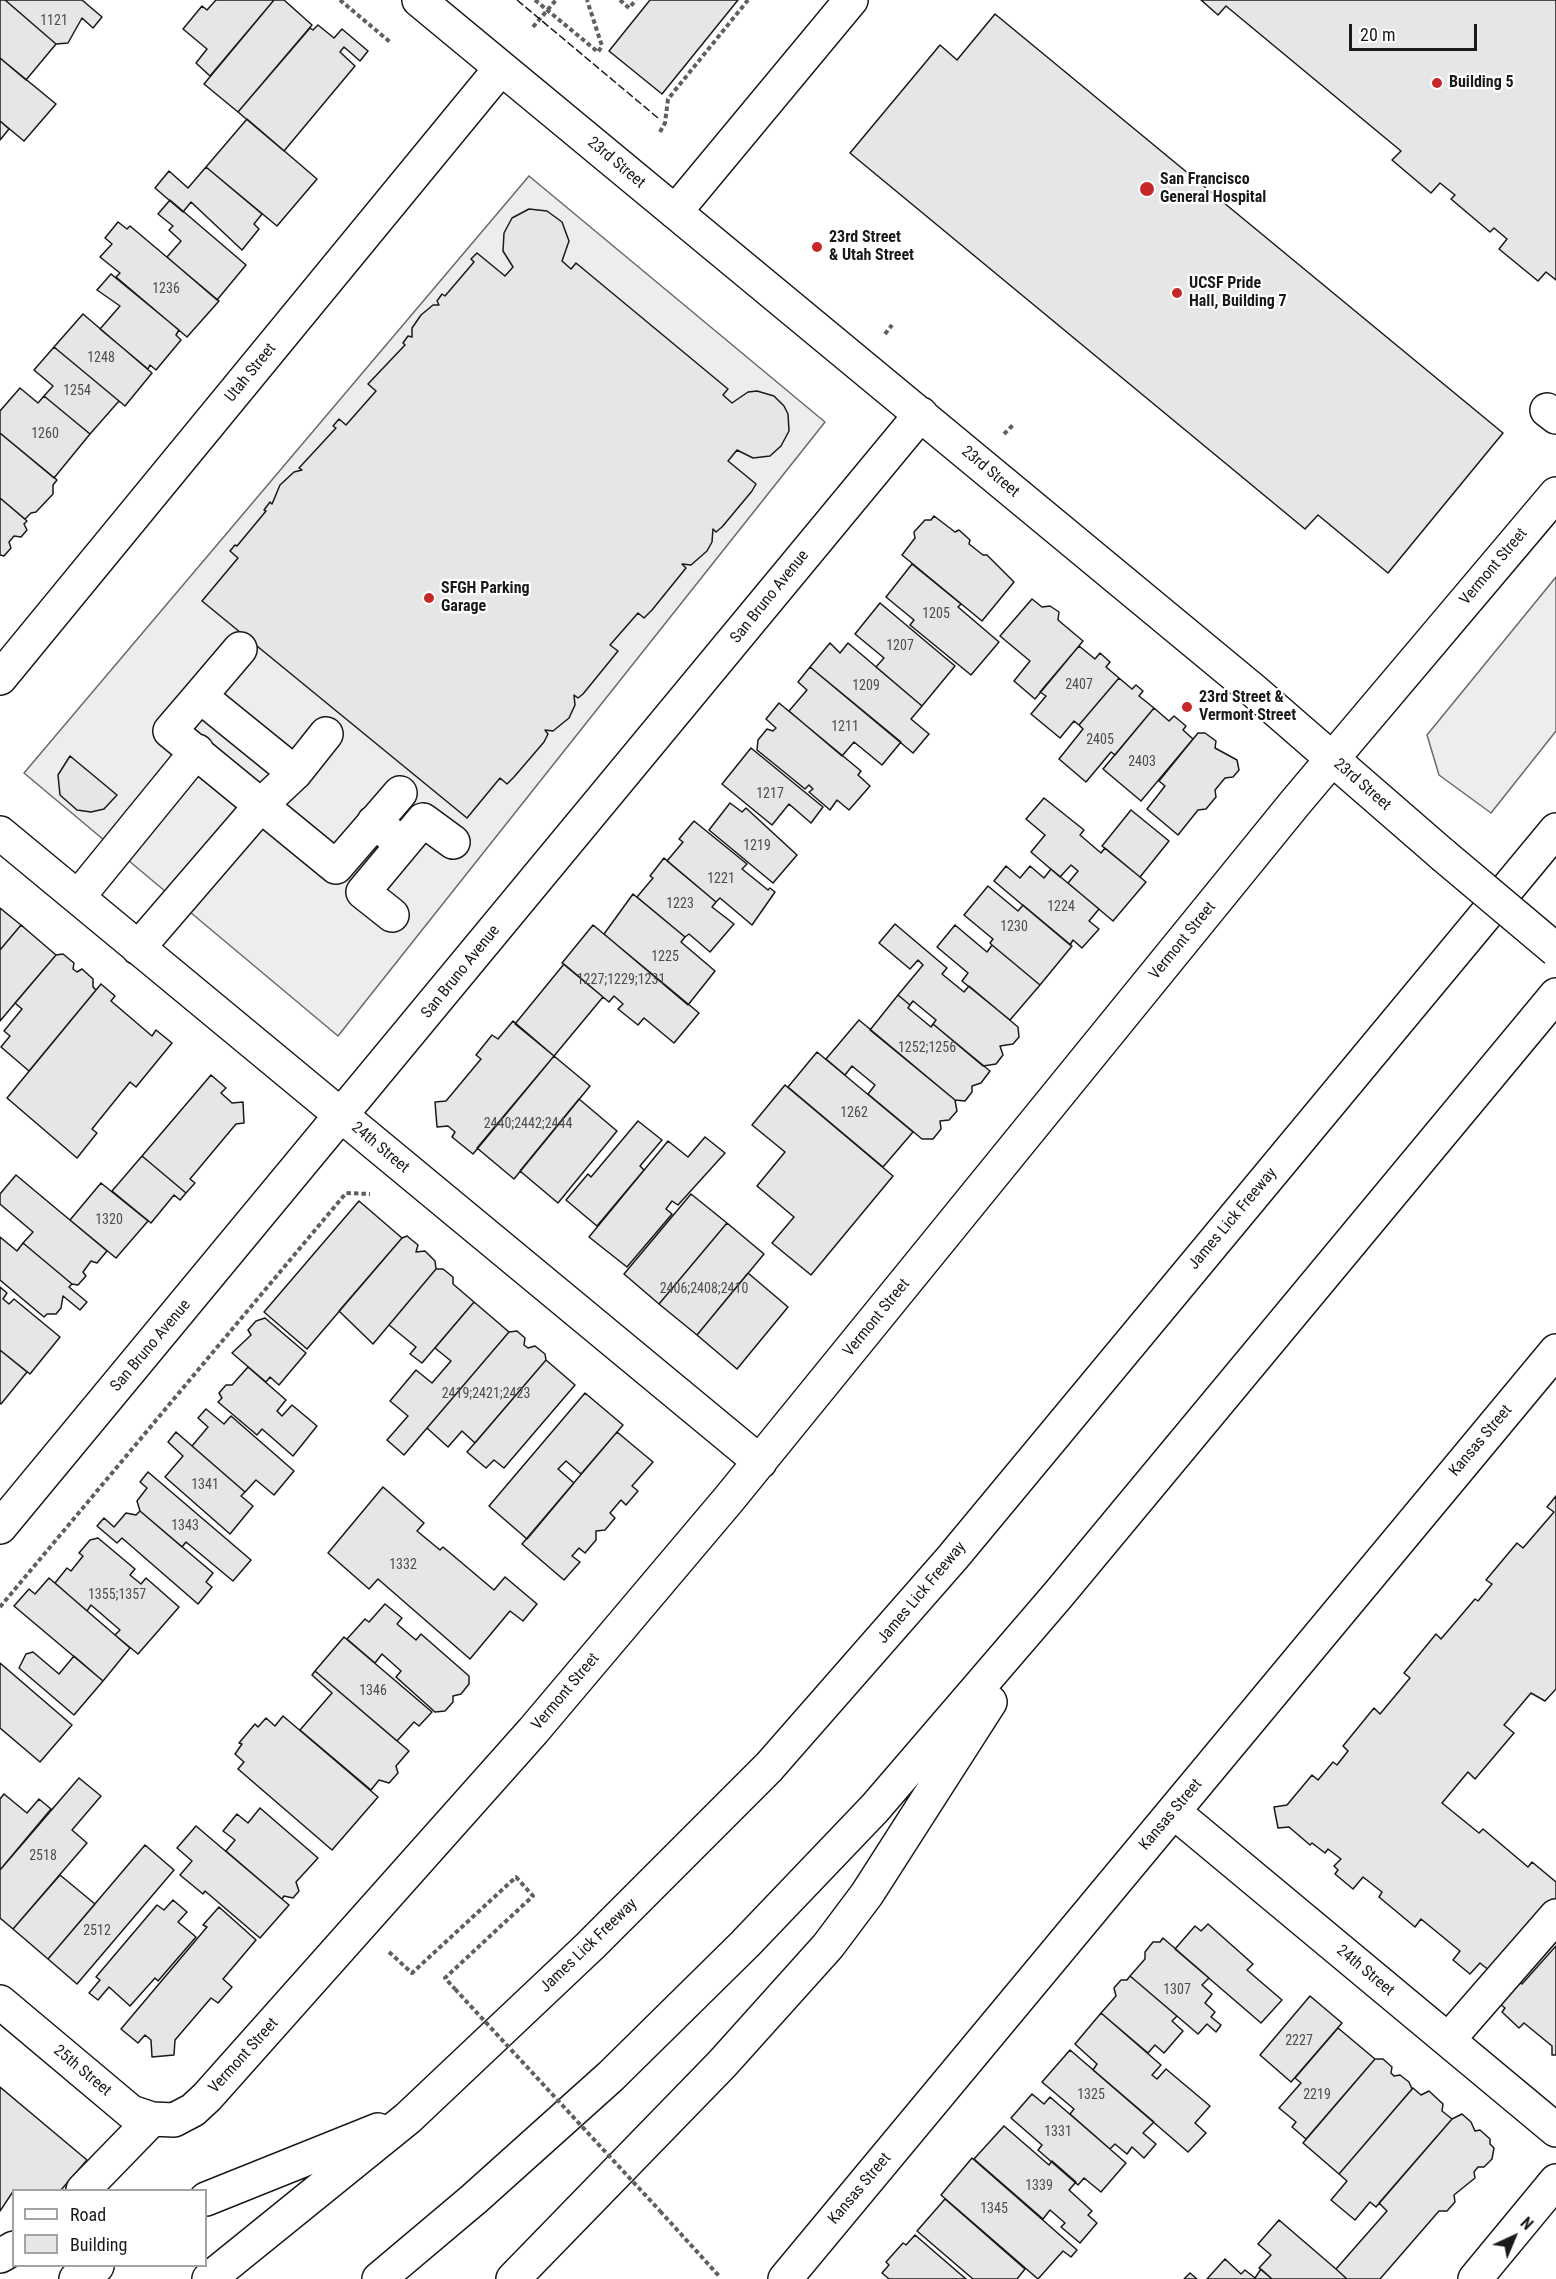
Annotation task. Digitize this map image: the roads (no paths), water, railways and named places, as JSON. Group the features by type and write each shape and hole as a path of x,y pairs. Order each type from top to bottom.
{"main road":[{"name":"23rd Street","path":"419,0 921,414 1332,758 1556,950"},
{"path":"675,212 851,0"},
{"name":"Utah Street","path":"0,678 501,68"},
{"name":"San Bruno Avenue","path":"0,1527 342,1117 921,414"},
{"name":"Vermont Street","path":"84,2189 163,2120 193,2110 212,2092 533,1731 760,1462 1332,758 1556,494"},
{"path":"240,649 170,731 262,804 336,867 400,793"},
{"path":"200,696 296,773"},
{"path":"138,948 262,804 296,773 326,734"},
{"path":"78,897 197,751"},
{"path":"392,915 363,892 423,820 453,842"},
{"path":"374,822 403,844"},
{"name":"James Lick Freeway","path":"209,2279 408,2118 590,1946 769,1767 832,1698 953,1557 1556,830"},
{"name":"24th Street","path":"0,833 760,1462"},
{"path":"379,2279 474,2199 611,2076 745,1944 875,1808 1058,1595 1556,995"},
{"name":"Kansas Street","path":"785,2279 1556,1351"},
{"path":"513,2279 722,2064 828,1946 867,1894 1058,1595"},
{"name":"24th Street","path":"1174,1812 1556,2130"},
{"path":"1448,2040 1556,1916"},
{"name":"25th Street","path":"0,2002 132,2112 163,2120"},
{"path":"207,2199 408,2118"},
{"path":"1475,2279 1556,2181"},
{"path":"76,2279 94,2267"}],"place":[{"name":"Building 5","path":"1437,83"},
{"name":"San Francisco General Hospital","path":"1147,189"},
{"name":"23rd Street & Utah Street","path":"817,247"},
{"name":"UCSF Pride Hall, Building 7","path":"1177,293"},
{"name":"SFGH Parking Garage","path":"429,598"},
{"name":"23rd Street & Vermont Street","path":"1187,707"}]}
